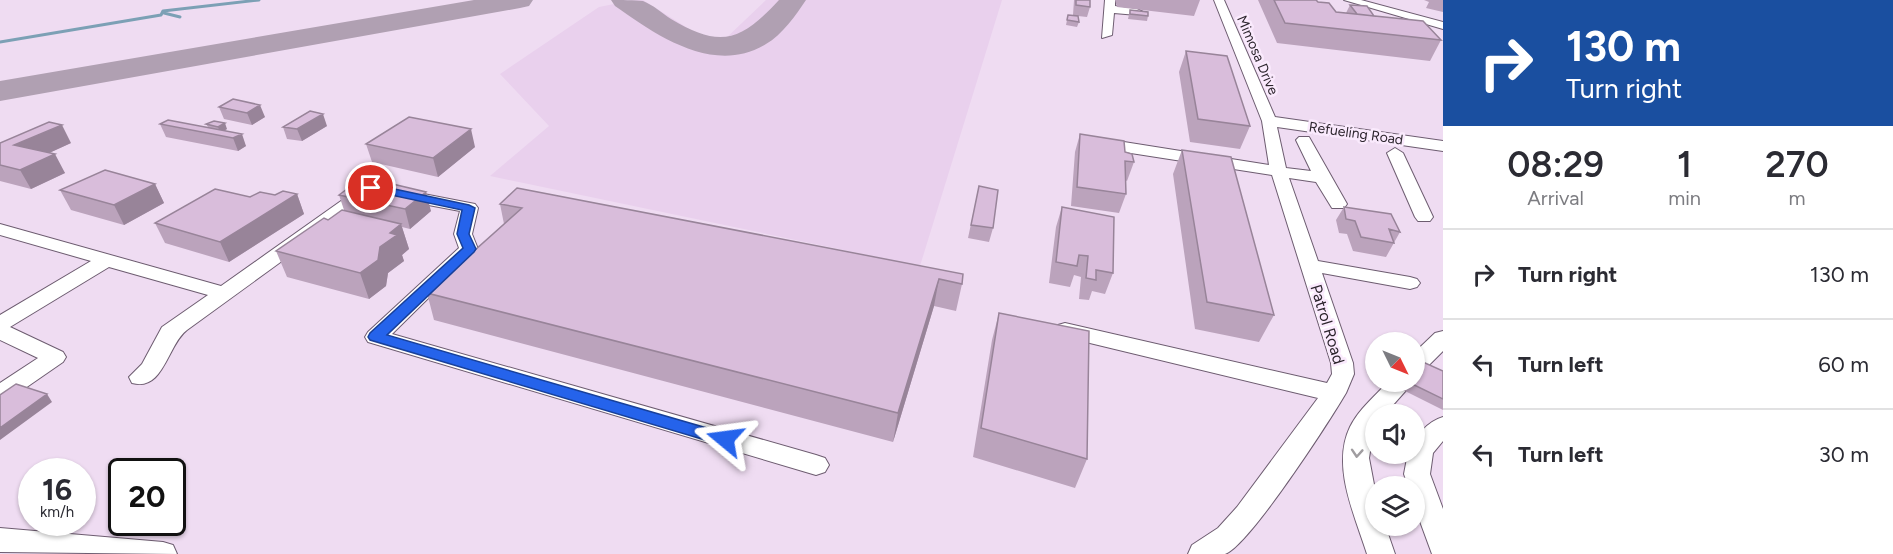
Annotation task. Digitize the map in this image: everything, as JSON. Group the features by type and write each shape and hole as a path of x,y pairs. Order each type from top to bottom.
{"street":[{"name":"Mimosa Drive","path":"1219,0 1269,120"},
{"path":"1343,1 1443,26"},
{"path":"1106,36 1109,5 1137,12"},
{"name":"Refueling Road","path":"1269,120 1443,146"},
{"name":"Patrol Road","path":"1202,554 1228,536 1254,507 1334,393 1343,374 1342,363 1279,173 1269,120"},
{"path":"1304,140 1322,178 1338,204"},
{"path":"1106,144 1322,178"},
{"path":"1395,153 1424,217"},
{"path":"140,377 151,369 170,332 371,188 469,208 463,234 470,249 376,337 816,465"},
{"path":"0,229 222,293"},
{"path":"0,324 107,260"},
{"path":"1310,265 1410,283"},
{"path":"1054,328 1334,393"},
{"path":"0,331 55,357 0,394"},
{"path":"1425,356 1443,338"},
{"path":"1385,553 1357,472 1356,449 1361,429 1393,392"},
{"path":"1441,537 1417,474 1417,463 1419,453 1443,426"},
{"path":"0,540 163,554"}],"shaded area":[{"path":"643,0 702,37 723,41 766,0 1002,0 920,266 490,176 549,126 500,74 599,7"}],"building":[{"path":"1076,0 1090,0 1090,7 1076,5"},
{"path":"1274,0 1316,0 1329,3 1336,12 1423,21 1441,40 1285,23"},
{"path":"1350,5 1367,6 1374,16 1357,14"},
{"path":"1130,10 1148,12 1148,16 1130,14"},
{"path":"1068,15 1078,16 1079,22 1067,20"},
{"path":"1186,51 1227,56 1250,126 1198,119"},
{"path":"233,99 260,105 247,113 219,107"},
{"path":"310,111 323,114 297,129 283,127"},
{"path":"409,117 471,129 433,158 366,144"},
{"path":"168,120 242,134 233,138 160,124"},
{"path":"214,121 225,123 218,127 206,124"},
{"path":"49,122 62,125 14,145 55,154 20,170 0,165 0,143"},
{"path":"1080,134 1124,141 1125,152 1132,154 1134,162 1125,161 1126,194 1077,187"},
{"path":"1182,150 1231,157 1274,315 1207,302"},
{"path":"105,170 155,184 114,205 60,190"},
{"path":"363,177 426,192 405,209 339,195"},
{"path":"979,186 998,190 993,228 971,225"},
{"path":"517,188 963,274 962,284 939,279 898,413 427,293 522,208 500,204"},
{"path":"215,189 250,197 260,192 275,195 283,191 297,194 220,242 155,223"},
{"path":"1062,207 1114,217 1113,273 1096,270 1096,280 1086,278 1088,256 1079,255 1077,266 1056,262"},
{"path":"1344,207 1391,214 1400,232 1389,229 1394,243 1361,237 1355,221 1346,219"},
{"path":"342,210 401,224 390,233 397,235 380,247 378,260 360,273 276,251 324,218 328,220"},
{"path":"999,313 1089,331 1087,459 981,428"},
{"path":"1425,363 1443,371 1443,399 1425,390"},
{"path":"16,384 47,394 0,428 0,395"}],"waterway":[{"path":"0,42 161,15 163,11 259,0"},
{"path":"164,13 180,17"}],"taxiway":[{"path":"0,91 520,0"},
{"path":"624,0 674,33 687,39 715,45 731,45 758,37 793,0"}],"route":[{"path":"371,188 469,208 463,234 470,249 376,337 725,439"}]}
